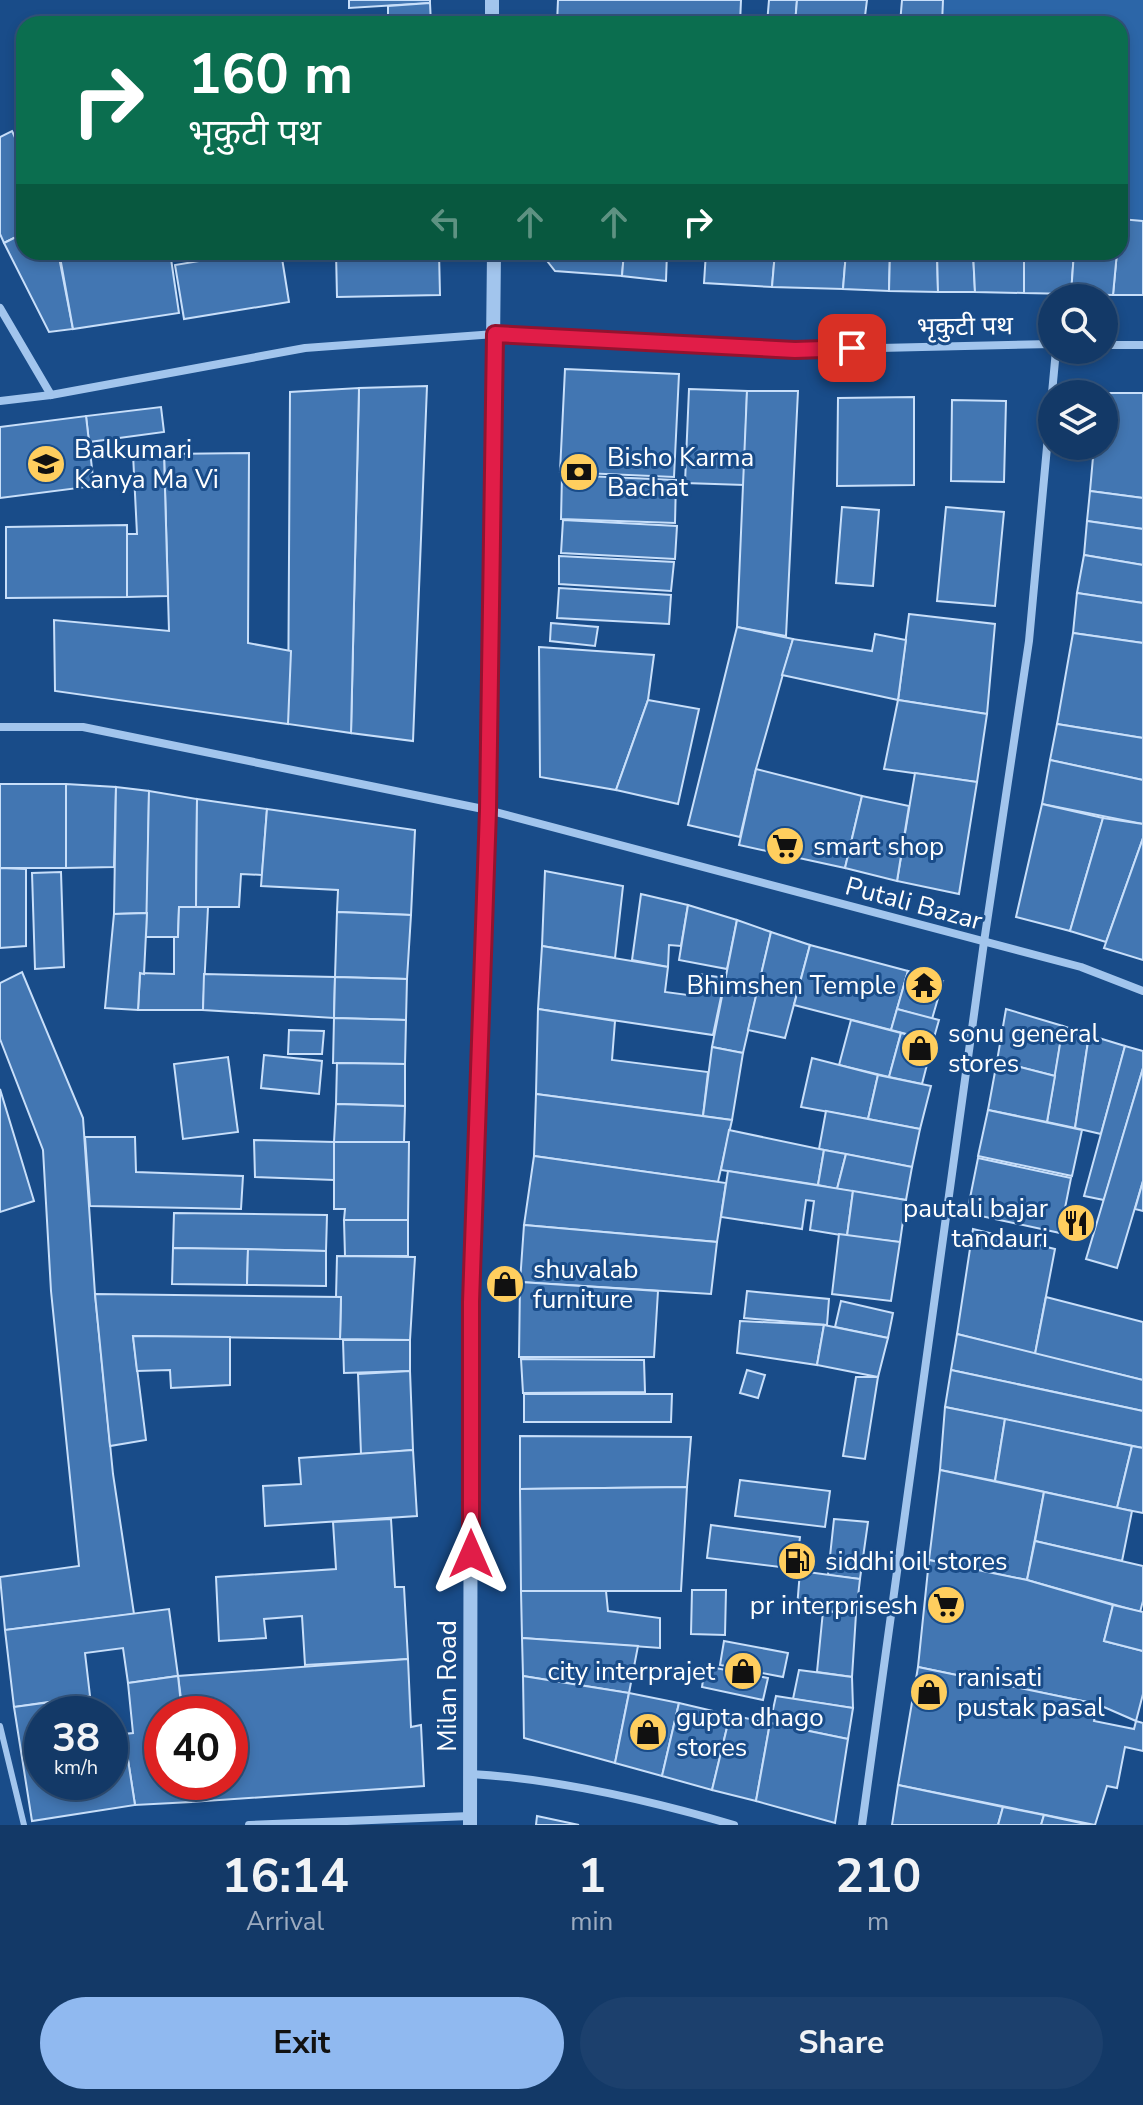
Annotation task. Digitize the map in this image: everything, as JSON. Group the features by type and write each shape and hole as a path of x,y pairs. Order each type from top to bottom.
{"street":[{"name":"Milan Road","path":"470,1820 471,1302 488,810 494,260"},
{"path":"0,308 51,395"},
{"name":"भृकुटी पथ","path":"0,401 51,395 305,348 495,334 795,350 1038,344"},
{"path":"1118,345 1143,345"},
{"path":"862,1825 984,942 1029,641 1055,364"},
{"name":"Putali Bazar","path":"0,727 83,727 488,810 1081,967 1143,991"},
{"path":"471,1774 522,1777 734,1825"},
{"path":"249,1825 470,1820"}],"lane":[{"path":"0,1726 24,1825"}],"shaded area":[{"path":"943,0 1143,0 1143,221 1128,220 1128,16 942,16"}],"building":[{"path":"349,0 430,0 430,3 349,8"},
{"path":"558,0 741,0 740,16 557,16"},
{"path":"769,0 797,0 796,16 768,16"},
{"path":"797,0 867,0 865,16 796,16"},
{"path":"902,0 943,0 942,16 901,16"},
{"path":"430,3 431,16 388,16 388,6"},
{"path":"12,131 16,140 16,237 4,243 0,234 0,137"},
{"path":"1128,220 1143,221 1143,295 1118,295 1118,284 1114,284 1116,260 1128,260"},
{"path":"16,237 16,260 60,260 73,329 49,332 4,243"},
{"path":"61,260 171,260 179,313 73,329"},
{"path":"205,260 282,260 289,302 184,319 175,265"},
{"path":"336,260 439,260 440,295 337,297"},
{"path":"546,260 623,260 622,276 555,271"},
{"path":"623,260 667,260 666,281 622,276"},
{"path":"705,260 774,260 772,287 704,283"},
{"path":"774,260 845,260 843,289 772,287"},
{"path":"845,260 890,260 889,291 843,289"},
{"path":"890,260 937,260 938,292 889,291"},
{"path":"937,260 973,260 975,292 938,292"},
{"path":"973,260 1024,260 1024,293 975,292"},
{"path":"1024,260 1073,260 1072,284 1038,284 1038,293 1024,293"},
{"path":"1073,260 1116,260 1114,284 1072,284"},
{"path":"565,369 679,374 674,477 560,472"},
{"path":"427,386 413,741 351,733 359,388"},
{"path":"359,388 351,733 288,724 290,392"},
{"path":"689,389 747,391 744,485 685,483"},
{"path":"747,391 798,391 786,636 737,627"},
{"path":"1118,393 1143,393 1143,498 1090,491 1093,460 1118,460"},
{"path":"914,397 914,485 837,486 838,398"},
{"path":"952,400 1006,401 1004,482 951,481"},
{"path":"161,407 164,432 89,442 86,416"},
{"name":"Balkumari Kanya Ma Vi","path":"86,416 94,486 0,498 0,427"},
{"path":"249,453 248,643 291,651 288,724 55,691 54,620 169,631 164,454"},
{"path":"133,454 164,454 168,596 127,597 127,534 137,534"},
{"path":"562,475 676,480 675,523 561,519"},
{"path":"1090,491 1143,498 1143,529 1087,521"},
{"path":"842,507 879,510 873,586 836,583"},
{"path":"946,507 1004,512 995,606 937,601"},
{"path":"563,520 677,526 675,559 561,553"},
{"path":"1087,521 1143,529 1143,565 1084,555"},
{"path":"127,525 127,597 6,598 6,527"},
{"path":"1084,555 1143,565 1143,603 1077,593"},
{"path":"559,556 674,562 671,591 559,584"},
{"path":"559,588 671,595 669,624 557,618"},
{"path":"1077,593 1143,603 1143,643 1073,633"},
{"path":"909,614 995,624 987,714 898,700"},
{"path":"551,623 598,627 595,646 550,641"},
{"path":"737,627 793,639 740,837 688,825"},
{"path":"1073,633 1143,643 1143,738 1057,724"},
{"path":"875,634 906,640 898,700 782,675 793,639 872,651"},
{"path":"539,647 654,655 648,700 616,790 540,777"},
{"path":"648,700 699,709 678,804 616,790"},
{"path":"898,700 987,714 977,782 884,769"},
{"path":"1057,724 1143,738 1143,780 1050,760"},
{"path":"1050,760 1143,780 1143,824 1042,804"},
{"path":"756,769 862,796 845,868 739,845"},
{"path":"915,773 977,782 959,894 897,881"},
{"path":"0,784 66,784 66,868 0,868"},
{"path":"66,784 116,787 114,867 66,868"},
{"path":"116,787 149,791 147,913 114,914"},
{"path":"149,791 197,799 196,907 179,907 178,937 146,937"},
{"path":"862,796 909,806 897,881 845,868"},
{"path":"197,799 267,809 262,875 241,874 239,907 196,907"},
{"path":"1042,804 1103,818 1070,931 1016,917"},
{"path":"267,809 415,830 411,915 337,912 338,890 261,886"},
{"path":"1103,818 1143,824 1143,838 1106,942 1070,931"},
{"path":"1143,838 1143,960 1104,948"},
{"path":"0,868 26,869 26,946 0,948"},
{"path":"545,871 623,886 615,958 542,946"},
{"path":"61,872 64,967 35,969 32,873"},
{"path":"641,894 688,905 681,946 669,945 668,967 632,960"},
{"path":"688,905 737,920 727,969 679,960"},
{"path":"179,907 208,907 203,1010 138,1010 140,973 174,974 174,937 178,937"},
{"path":"337,912 411,915 407,979 335,977"},
{"path":"147,913 144,974 140,973 138,1010 105,1008 114,914"},
{"path":"737,920 771,932 743,1053 712,1047"},
{"path":"771,932 810,945 785,1038 748,1030"},
{"path":"810,945 908,971 891,1030 794,1005"},
{"path":"542,946 668,967 665,992 695,996 698,974 725,978 713,1035 538,1009"},
{"path":"908,971 943,981 932,1019 897,1009"},
{"path":"22,972 83,1118 95,1294 113,1474 134,1614 5,1630 0,1577 79,1566 51,1291 43,1150 0,1039 0,983"},
{"path":"204,974 335,977 334,1018 203,1010"},
{"path":"335,977 407,979 406,1020 334,1018"},
{"path":"538,1009 615,1021 612,1060 708,1072 703,1116 536,1094"},
{"path":"897,1009 939,1020 933,1041 891,1030"},
{"path":"1006,1009 1063,1026 1055,1076 997,1061"},
{"path":"334,1018 406,1020 405,1064 333,1063"},
{"path":"851,1020 901,1033 889,1077 839,1065"},
{"path":"1063,1026 1089,1035 1075,1128 1047,1122"},
{"path":"289,1030 324,1031 322,1054 288,1054"},
{"path":"901,1033 933,1041 922,1084 889,1077"},
{"path":"1089,1035 1125,1046 1101,1134 1075,1128"},
{"path":"1125,1046 1143,1051 1143,1068 1104,1200 1084,1196"},
{"path":"712,1047 743,1053 732,1120 703,1116"},
{"path":"264,1055 322,1061 319,1094 261,1088"},
{"path":"228,1057 238,1132 183,1139 174,1064"},
{"path":"812,1058 878,1075 868,1119 801,1107"},
{"path":"997,1061 1055,1076 1047,1122 988,1110"},
{"path":"337,1063 405,1064 405,1106 336,1104"},
{"path":"1143,1068 1143,1181 1117,1268 1086,1259"},
{"path":"878,1075 931,1086 920,1129 868,1119"},
{"path":"0,1089 34,1201 0,1212"},
{"path":"536,1094 732,1120 718,1182 534,1156"},
{"path":"336,1104 405,1106 404,1142 334,1142"},
{"path":"988,1110 1082,1130 1072,1176 978,1156"},
{"path":"826,1111 920,1129 912,1167 819,1149"},
{"path":"729,1130 824,1150 818,1185 721,1170"},
{"path":"85,1137 135,1137 136,1172 243,1176 241,1209 90,1206"},
{"path":"254,1140 334,1142 334,1180 255,1177"},
{"path":"334,1142 409,1142 408,1220 344,1220 345,1209 334,1209"},
{"path":"824,1150 846,1154 837,1189 818,1185"},
{"path":"846,1154 912,1167 906,1200 837,1189"},
{"path":"534,1156 726,1183 717,1242 524,1225"},
{"path":"978,1158 1071,1178 1060,1233 967,1213"},
{"path":"728,1171 853,1191 847,1236 810,1230 814,1201 806,1200 802,1229 721,1217"},
{"path":"1143,1181 1143,1211 1135,1209"},
{"path":"853,1191 906,1200 900,1242 847,1236"},
{"path":"174,1213 327,1215 326,1251 173,1248"},
{"path":"344,1220 408,1220 408,1256 345,1256"},
{"path":"524,1225 717,1242 711,1294 520,1282"},
{"path":"973,1229 1055,1249 1035,1354 957,1334"},
{"path":"839,1234 900,1242 891,1301 832,1294"},
{"path":"173,1248 248,1249 247,1285 172,1284"},
{"path":"248,1249 326,1251 326,1286 247,1285"},
{"path":"337,1256 415,1257 410,1340 340,1339 341,1297 336,1297"},
{"path":"520,1282 658,1291 654,1357 519,1357"},
{"path":"747,1291 829,1299 827,1325 744,1318"},
{"path":"95,1294 341,1297 340,1339 133,1336 146,1440 110,1446"},
{"path":"1046,1297 1143,1322 1143,1380 1035,1354"},
{"path":"841,1301 893,1313 888,1338 835,1327"},
{"path":"740,1321 824,1325 817,1365 737,1353"},
{"path":"824,1325 888,1338 878,1377 817,1365"},
{"path":"957,1334 1143,1380 1143,1411 951,1370"},
{"path":"133,1336 230,1337 230,1385 171,1388 170,1370 137,1371"},
{"path":"343,1340 410,1340 410,1371 344,1373"},
{"path":"521,1359 644,1360 645,1392 523,1393"},
{"path":"747,1370 765,1375 758,1398 740,1393"},
{"path":"951,1370 1143,1411 1143,1448 945,1407"},
{"path":"410,1371 413,1450 361,1454 358,1374"},
{"path":"856,1377 878,1377 865,1459 843,1456"},
{"path":"524,1394 672,1394 671,1422 524,1422"},
{"path":"945,1407 1005,1419 995,1481 940,1470"},
{"path":"1005,1419 1132,1446 1117,1508 995,1481"},
{"path":"520,1436 691,1437 687,1487 520,1489"},
{"path":"1132,1446 1143,1448 1143,1513 1117,1508"},
{"path":"413,1450 417,1516 265,1526 263,1486 301,1484 299,1458"},
{"path":"940,1470 1044,1492 1027,1580 929,1560"},
{"path":"740,1480 830,1491 825,1527 735,1516"},
{"path":"687,1487 681,1591 521,1591 520,1489"},
{"path":"1044,1492 1132,1511 1122,1561 1035,1541"},
{"path":"391,1519 395,1587 404,1587 408,1659 305,1665 302,1616 264,1619 266,1638 219,1641 216,1577 336,1569 333,1522"},
{"path":"834,1519 868,1522 860,1579 828,1575"},
{"path":"711,1525 800,1537 796,1569 707,1558"},
{"path":"1035,1541 1143,1566 1140,1612 1027,1580"},
{"path":"929,1560 1027,1580 1113,1605 1104,1641 1143,1651 1143,1694 1136,1721 1097,1704 918,1667"},
{"path":"800,1571 860,1579 856,1614 797,1608"},
{"path":"692,1590 726,1590 725,1635 691,1634"},
{"path":"521,1591 606,1591 608,1611 660,1618 660,1648 522,1638"},
{"path":"1113,1605 1143,1612 1143,1651 1104,1641"},
{"path":"169,1609 178,1676 128,1683 123,1648 85,1653 90,1696 24,1696 24,1706 14,1707 5,1630"},
{"path":"823,1611 856,1614 852,1677 817,1672"},
{"path":"522,1638 638,1646 629,1693 523,1676"},
{"path":"724,1641 788,1653 783,1677 720,1665"},
{"path":"408,1659 411,1727 421,1725 424,1786 248,1798 248,1696 181,1696 178,1676"},
{"path":"705,1666 768,1678 763,1700 702,1687"},
{"path":"918,1667 1097,1704 1094,1721 1134,1729 1136,1721 1143,1723 1143,1751 1125,1747 1117,1788 1107,1786 1095,1825 898,1785"},
{"path":"799,1670 852,1677 853,1708 793,1699"},
{"path":"178,1676 180,1696 144,1696 144,1800 191,1802 135,1805 128,1760 128,1734 133,1733 128,1683"},
{"path":"523,1676 629,1693 615,1763 524,1738"},
{"path":"629,1693 679,1703 662,1776 615,1763"},
{"path":"776,1696 853,1708 848,1739 770,1723"},
{"path":"679,1703 730,1715 712,1790 662,1776"},
{"path":"24,1706 24,1770 14,1707"},
{"path":"730,1715 770,1723 756,1801 712,1790"},
{"path":"770,1723 848,1739 835,1823 756,1801"},
{"path":"128,1760 135,1805 32,1821 29,1800 128,1800"},
{"path":"898,1785 1003,1807 998,1825 892,1825"},
{"path":"1003,1807 1044,1815 1041,1825 998,1825"},
{"path":"1044,1815 1090,1825 1041,1825"},
{"path":"537,1816 579,1825 536,1825"}],"place":[{"name":"Balkumari Kanya Ma Vi","path":"46,464"},
{"name":"Bisho Karma Bachat","path":"579,472"},
{"name":"smart shop","path":"785,846"},
{"name":"Bhimshen Temple","path":"924,985"},
{"name":"sonu general stores","path":"920,1048"},
{"name":"pautali bajar tandauri","path":"1076,1223"},
{"name":"shuvalab furniture","path":"505,1284"},
{"name":"siddhi oil stores","path":"797,1561"},
{"name":"pr interprisesh","path":"946,1605"},
{"name":"city interprajet","path":"743,1671"},
{"name":"ranisati pustak pasal","path":"929,1692"},
{"name":"gupta dhago stores","path":"648,1732"}],"route":[{"path":"471,1554 471,1302 488,810 495,334 795,350 852,348"}]}
